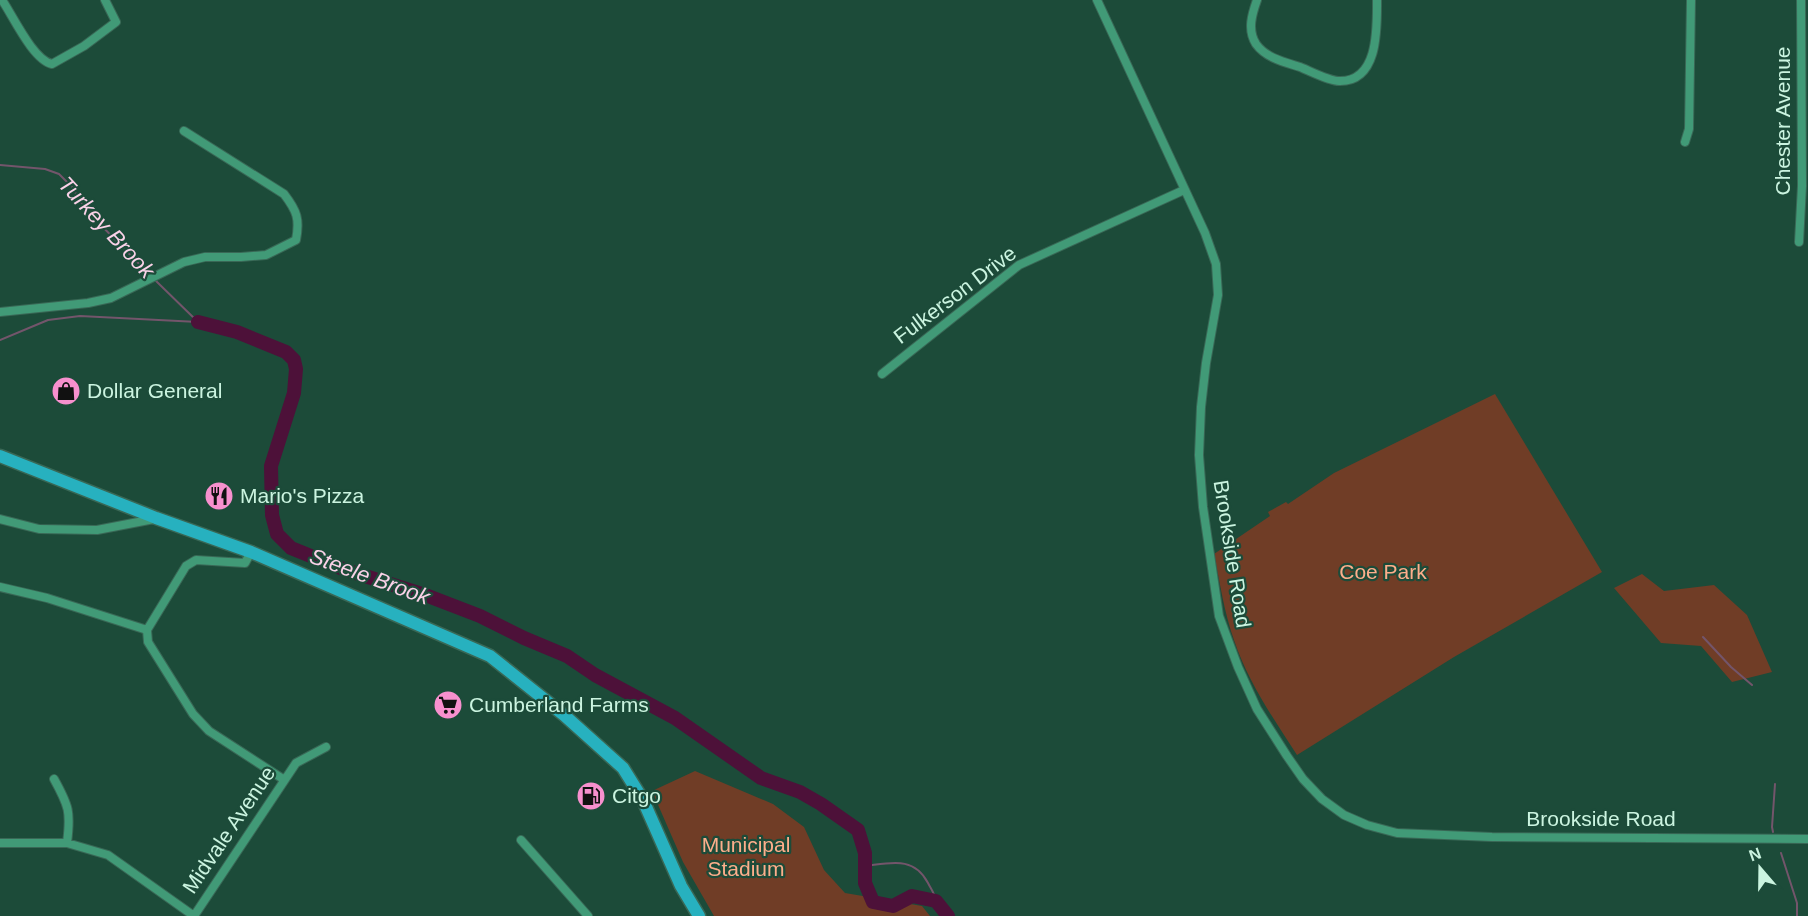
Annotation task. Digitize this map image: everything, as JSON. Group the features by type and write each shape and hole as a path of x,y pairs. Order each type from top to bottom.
{"main road":[{"path":"0,456 156,518 251,552 490,656 564,715 622,768 644,800 676,877 699,916"}],"street":[{"path":"2,0 37,55 46,63 57,62 84,46 116,22 105,0"},
{"name":"Brookside Road","path":"1097,0 1205,233 1216,264 1218,295 1206,363 1199,455 1203,507 1219,616 1247,688 1303,779 1322,799 1344,815 1367,825 1397,833 1492,837 1808,839"},
{"path":"1257,0 1250,20 1255,43 1268,56 1338,81 1355,77 1368,67 1377,32 1377,0"},
{"path":"1685,142 1689,129 1691,0"},
{"name":"Chester Avenue","path":"1799,242 1805,186 1801,0"},
{"path":"0,312 88,303 111,298 184,262 205,257 266,255 296,240 299,224 295,207 284,194 184,131"},
{"name":"Fulkerson Drive","path":"882,374 1019,265 1184,190"},
{"path":"0,519 39,529 97,530 156,518"},
{"path":"251,552 245,563 196,560 186,566 147,630 148,642 193,714 209,731 283,779"},
{"path":"0,587 47,598 147,630"},
{"name":"Midvale Avenue","path":"194,916 283,779 296,763 326,747"},
{"path":"54,779 69,808 67,843"},
{"path":"521,840 588,916"},
{"path":"0,843 67,843 108,855 194,916"}],"green space":[{"name":"Coe Park","path":"1495,394 1602,572 1454,657 1297,755 1246,670 1228,619 1214,554 1270,516 1268,512 1286,502 1288,504 1334,473"},
{"path":"1642,574 1664,591 1714,585 1747,615 1772,672 1732,682 1701,646 1661,643 1614,588"},
{"name":"Municipal Stadium","path":"695,771 773,804 804,827 824,870 845,893 922,906 930,916 714,916 683,862 652,791"}],"waterway":[{"name":"Turkey Brook","path":"0,165 45,169 59,174 72,187 85,209 151,276"},
{"name":"Turkey Brook","path":"155,280 198,322"},
{"name":"Steele Brook","path":"0,340 48,320 80,316 198,322"},
{"name":"Steele Brook","path":"198,322 237,332 286,352 294,360 296,369 294,393 271,466 272,515 277,534 291,548 343,569 428,596 480,616 567,656 595,675 675,718 761,778 800,792 858,830 865,853 865,883 873,902 893,906 912,896 936,901 948,916"},
{"path":"1703,637 1731,667 1752,685"},
{"path":"1773,832 1775,784"},
{"path":"1781,853 1797,903 1797,916"},
{"name":"Steele Brook","path":"865,866 893,863 909,865 922,874 936,901"}],"place":[{"name":"Dollar General","path":"66,391"},
{"name":"Mario's Pizza","path":"219,496"},
{"name":"Cumberland Farms","path":"448,705"},
{"name":"Citgo","path":"591,796"}]}
